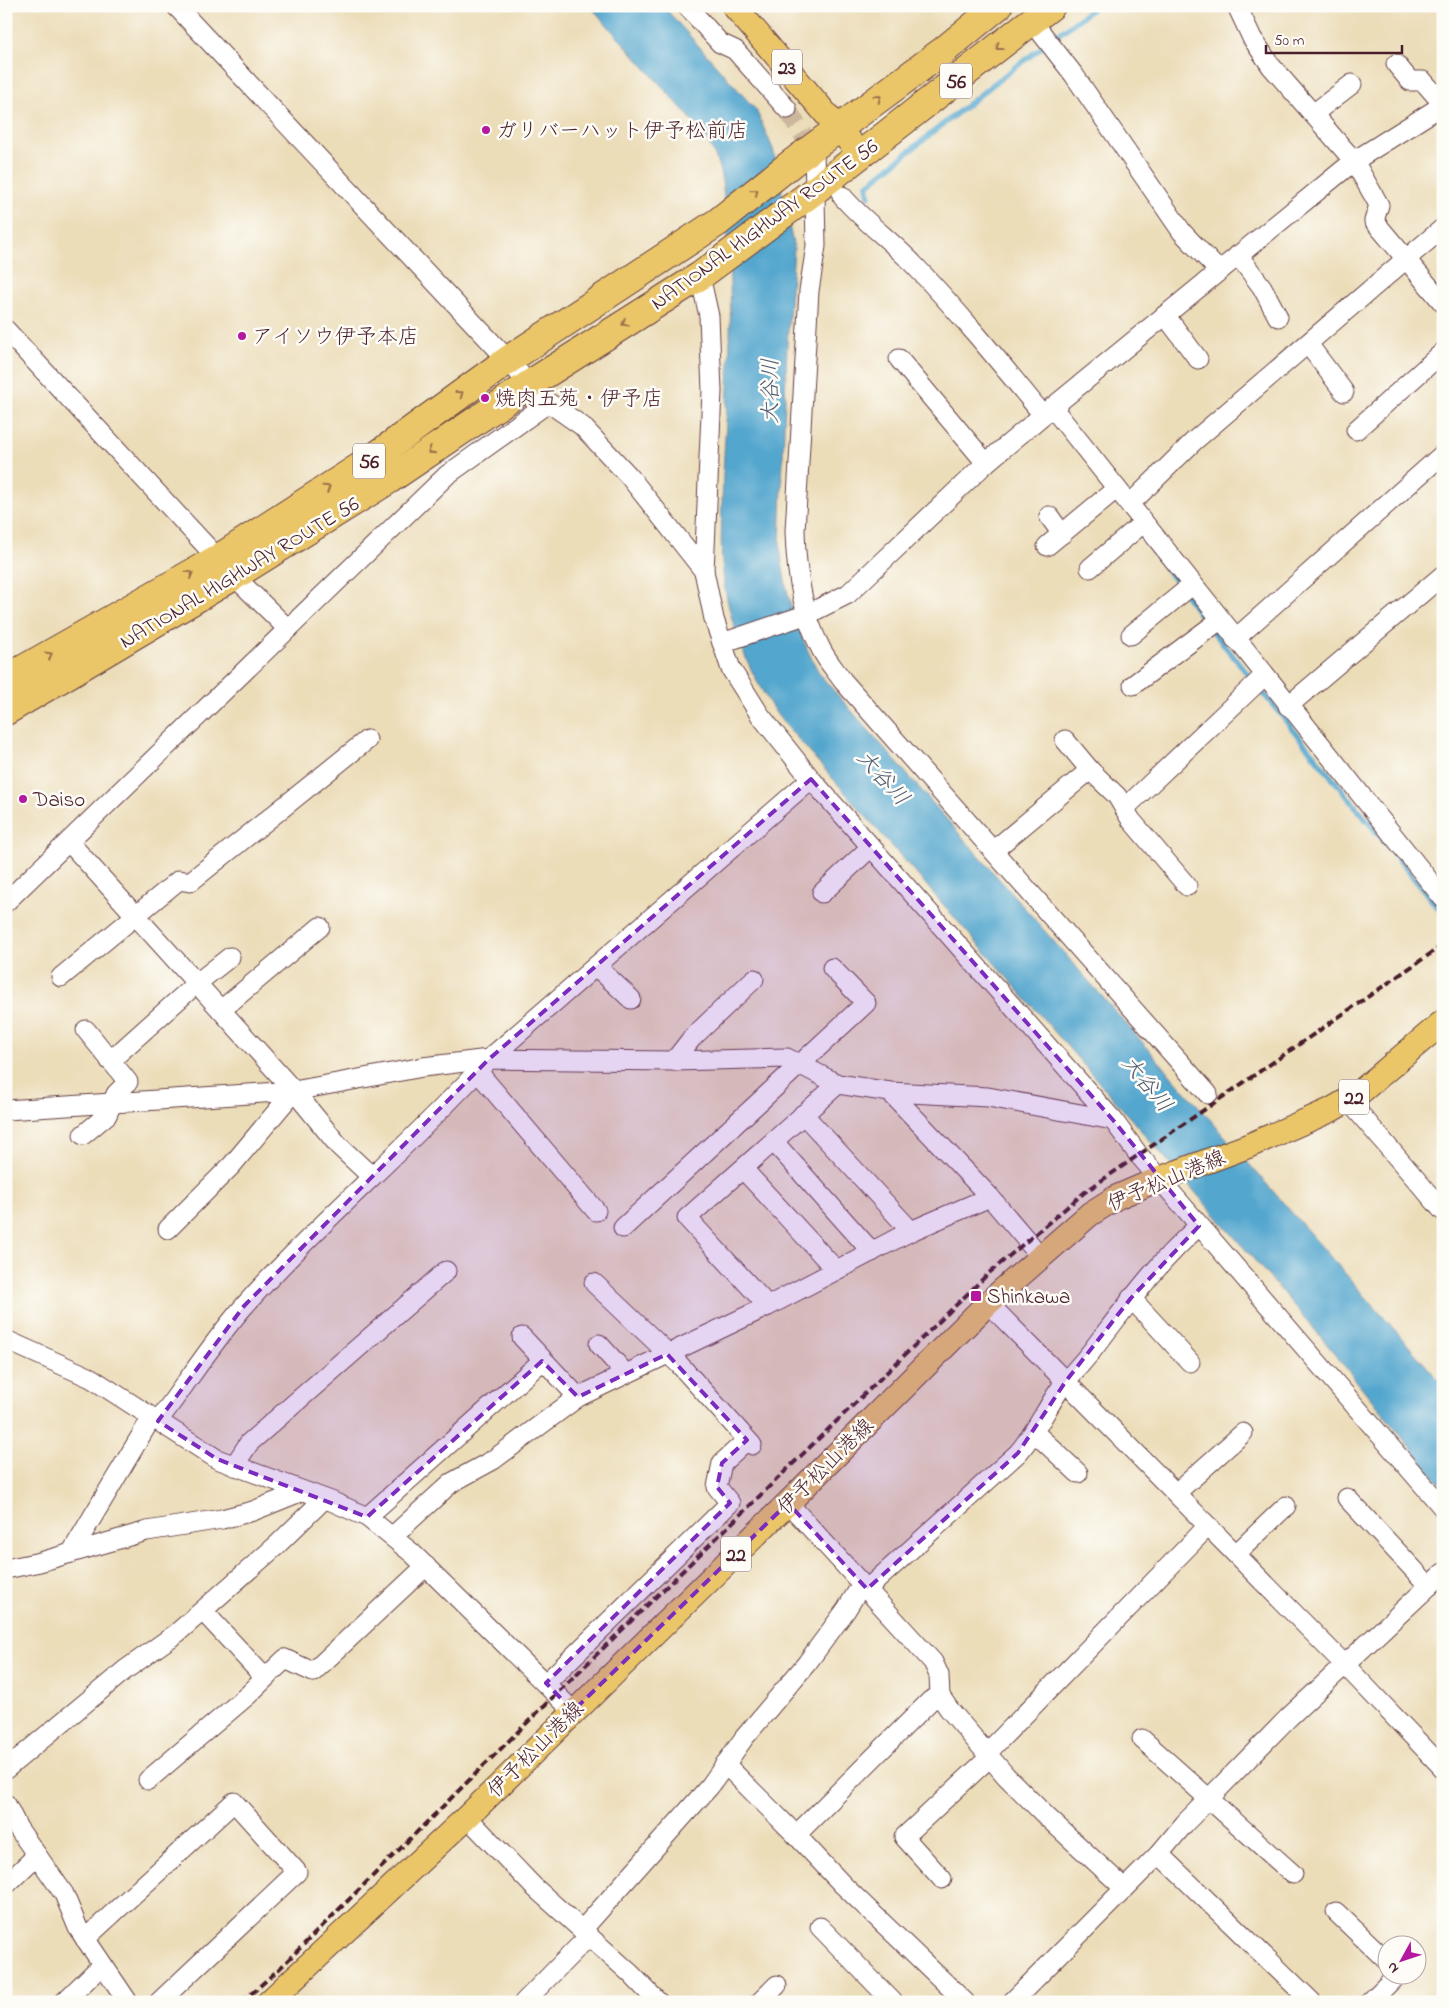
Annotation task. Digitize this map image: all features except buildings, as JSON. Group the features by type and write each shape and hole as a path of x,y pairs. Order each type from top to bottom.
{"highway":[{"name":"NATIONAL HIGHWAY ROUTE 56","path":"6,711 226,567 508,360 718,222 792,163 943,51 998,6"},
{"name":"NATIONAL HIGHWAY ROUTE 56","path":"6,679 226,567 390,479 539,393 806,198 1042,14"}],"main road":[{"name":"23","path":"734,6 840,128 861,155"},
{"name":"伊予松山港線","path":"269,2002 467,1817 573,1711 788,1503 988,1303 1090,1214 1117,1197 1298,1126 1348,1100 1392,1067 1443,1022"}],"street":[{"path":"176,6 539,393 582,426 629,476 704,571"},
{"path":"687,6 720,43 735,50 787,109"},
{"path":"1237,6 1252,38 1271,66 1354,161 1379,205 1374,221 1443,303"},
{"path":"1042,14 1074,76 1182,232 1220,270"},
{"path":"726,642 804,616 848,594 986,463 1048,411 1354,161 1443,104 1424,81 1410,81 1396,64"},
{"path":"1313,114 1352,84"},
{"path":"814,147 806,198 816,246 809,291 794,531 796,569 804,616 821,650 843,681 1208,1094"},
{"path":"842,196 853,210 898,249 945,297 1116,489 1443,898"},
{"path":"1129,505 1194,442 1443,228"},
{"path":"1238,256 1262,287 1278,317"},
{"path":"705,272 712,391 704,571 726,642 731,669 744,692 811,779 1112,1120 1200,1226 1443,1508"},
{"path":"1165,315 1198,359"},
{"path":"6,330 226,567 288,629"},
{"path":"1308,344 1344,392"},
{"path":"899,359 986,463"},
{"path":"1367,427 1439,363"},
{"path":"7,901 447,475 539,393"},
{"path":"1235,639 1443,454"},
{"path":"1047,546 1116,489"},
{"path":"1049,516 1062,534"},
{"path":"1090,568 1144,524"},
{"path":"1288,706 1443,575"},
{"path":"1131,635 1192,585"},
{"path":"1133,685 1220,620"},
{"path":"1125,808 1264,676"},
{"path":"61,977 179,880 190,882 367,740"},
{"path":"1066,740 1090,770 1117,796 1131,820 1187,886"},
{"path":"994,850 1090,770"},
{"path":"71,1553 155,1419 244,1306 371,1176 483,1066 811,779"},
{"path":"69,842 294,1091 339,1146 371,1176"},
{"path":"822,893 872,847"},
{"path":"221,1010 320,927"},
{"path":"110,1061 197,983 230,957"},
{"path":"597,966 631,1000"},
{"path":"623,1228 866,1003 832,968"},
{"path":"674,1061 692,1038 754,978"},
{"path":"83,1135 107,1115 116,1094 128,1082 86,1030"},
{"path":"6,1110 294,1091 423,1067 786,1058 838,1084 890,1092 988,1097 1112,1120"},
{"path":"483,1066 596,1211"},
{"path":"768,1306 687,1218 838,1084"},
{"path":"168,1229 232,1165 294,1091"},
{"path":"890,1092 990,1197 1040,1256"},
{"path":"1348,1100 1443,1211"},
{"path":"803,1114 911,1231"},
{"path":"774,1142 872,1252"},
{"path":"743,1168 836,1270"},
{"path":"393,1536 451,1483 493,1460 578,1397 768,1306 911,1231 990,1197"},
{"path":"524,2002 586,1933 669,1830 690,1811 744,1738 807,1663 864,1586 1007,1465 1035,1433 1066,1381 1131,1298 1167,1257 1200,1226"},
{"path":"234,1466 249,1443 446,1271"},
{"path":"546,1683 730,1503 717,1487 722,1464 749,1443 678,1363 594,1283"},
{"path":"1131,1298 1190,1362"},
{"path":"988,1303 1236,1554 1443,1768"},
{"path":"522,1337 578,1397"},
{"path":"6,1340 91,1378 217,1459 367,1517 393,1536 426,1566 573,1711"},
{"path":"599,1344 625,1374"},
{"path":"367,1517 542,1360"},
{"path":"1035,1433 1078,1473"},
{"path":"1176,1493 1243,1433"},
{"path":"8,1565 71,1553 147,1531 254,1511 300,1492"},
{"path":"1347,1498 1429,1586"},
{"path":"6,1769 126,1670 178,1633 278,1545 324,1499"},
{"path":"788,1503 933,1662 939,1675 940,1696 989,1755 1047,1817 1124,1888"},
{"path":"1236,1554 1286,1506"},
{"path":"942,1879 904,1837 989,1755 1208,1526"},
{"path":"148,1780 286,1660 313,1672 426,1566"},
{"path":"1012,2002 1159,1854 1209,1799 1288,1718 1443,1573"},
{"path":"203,1611 265,1678"},
{"path":"796,1835 930,1701 940,1696"},
{"path":"1142,1739 1293,1874"},
{"path":"725,1764 842,1884 965,2002"},
{"path":"85,1939 234,1802 297,1872 159,2002"},
{"path":"6,1804 18,1828 64,1894 78,1928 128,2002"},
{"path":"467,1817 533,1886 631,1974 658,2002"},
{"path":"1159,1854 1312,2002"},
{"path":"6,1885 37,1856"},
{"path":"1336,1912 1376,1950"},
{"path":"820,1927 893,2002"},
{"path":"64,2002 102,1965"},
{"path":"1370,2002 1386,1986"}],"highlighted area":[{"path":"811,779 1113,1120 1199,1226 1131,1298 1066,1381 1018,1453 867,1589 788,1503 573,1711 546,1683 730,1503 717,1487 722,1463 747,1440 667,1354 578,1397 542,1361 367,1517 217,1459 158,1421 244,1306 489,1059"}],"water":[{"name":"大谷川","path":"590,6 663,6 756,110 773,149 794,249 787,344 780,544 788,596 805,644 821,676 1443,1385 1443,1488 1321,1337 778,716 761,689 735,630 722,568 721,521 730,354 730,294 725,206 719,169 715,156 701,130"}],"waterway":[{"path":"869,196 867,185 996,82 1096,6"},
{"path":"1138,530 1207,624 1443,914"}],"tunnel":[{"path":"787,109 817,157"}],"railway":[{"path":"242,2002 279,1969 556,1694 989,1273 1085,1192 1443,945"}],"place":[{"name":"ガリバーハット伊予松前店","path":"486,130"},
{"name":"アイソウ伊予本店","path":"242,336"},
{"name":"焼肉五苑・伊予店","path":"485,398"},
{"name":"Daiso","path":"23,799"},
{"name":"Shinkawa","path":"976,1296"}]}
